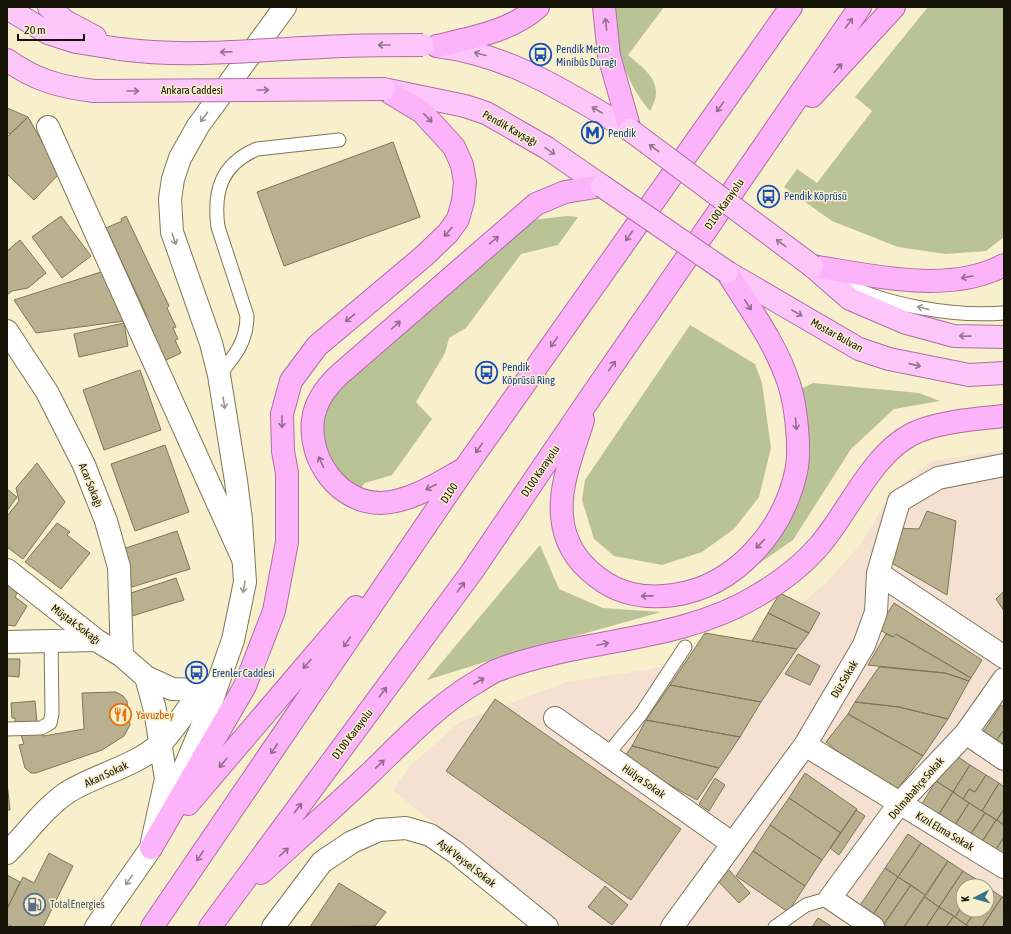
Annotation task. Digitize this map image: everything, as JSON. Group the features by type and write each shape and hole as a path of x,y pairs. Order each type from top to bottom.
{"highway":[{"path":"430,46 479,36 521,20 538,7"},
{"path":"604,7 609,56 630,130"},
{"path":"743,75 783,7"},
{"name":"D100","path":"152,927 465,468 791,7"},
{"name":"D100 Karayolu","path":"211,927 224,906 471,573 860,7"},
{"path":"755,159 894,7"},
{"path":"151,848 245,686 274,611 287,542 287,473 283,452 282,414 291,381 317,346 424,256 448,233 458,219 463,201 465,182 462,165 454,147 422,112 384,89"},
{"path":"465,468 428,489 396,502 369,502 352,496 333,481 327,474 317,454 313,421 319,400 340,374 536,204 565,192 602,186"},
{"path":"812,266 876,276 930,282 972,276 1004,265"},
{"path":"590,398 563,491 562,516 566,537 573,553 589,571 607,585 640,597 688,593 730,573 766,538 779,518 788,497 796,471 798,449 796,418 790,385 770,342 727,272"},
{"path":"224,906 364,779 436,710 463,690 496,670 535,658 689,625 730,611 791,574 819,547 870,472 901,440 919,431 951,423 1004,416"},
{"path":"151,848 432,517"}],"main road":[{"path":"49,7 64,22 120,49"},
{"path":"7,8 48,33 76,42 143,52 186,53 364,45 430,46 462,49 484,55 524,70 555,86 630,130 812,266 850,299 906,323 954,336 1004,337"},
{"name":"Ankara Caddesi","path":"7,60 16,70 64,87 94,91 384,89"},
{"name":"Pendik Kavşağı","path":"384,89 465,106 486,114 547,148 602,186"},
{"path":"602,186 727,272"},
{"name":"Mostar Bulvarı","path":"727,272 859,349 889,359 969,375 1004,373"}],"street":[{"path":"96,927 151,848 203,724 209,688 233,640 245,582 236,481 219,375 211,343 172,232 170,213 173,179 180,158 198,126 285,7"},
{"path":"48,127 244,562"},
{"name":"Acar Sokağı","path":"7,331 47,392 84,465 106,521 119,568 122,656"},
{"name":"Düz Sokak","path":"672,927 804,745 864,645 876,612 878,573 899,502 938,478 1004,465"},
{"name":"Müştak Sokağı","path":"7,570 96,640 122,656 146,677 172,689 209,688"},
{"path":"878,573 1004,657"},
{"path":"7,642 96,640"},
{"path":"146,677 155,710 166,779 151,848"},
{"name":"Dolmabahçe Sokak","path":"830,898 899,804 966,733 1004,679"},
{"name":"Akan Sokak","path":"7,853 24,837 48,808 67,793 89,781 137,760 160,744 209,688"},
{"name":"Hülya Sokak","path":"555,718 733,844"},
{"path":"966,733 1004,759"},
{"name":"Kızıl Elma Sokak","path":"804,745 1004,867"},
{"name":"Aşık Veysel Sokak","path":"273,927 322,862 352,842 378,830 406,828 430,835 455,852 547,927"},
{"path":"830,898 873,927"}],"lane":[{"path":"219,375 237,353 245,335 247,325 245,308 217,222 218,194 226,173 230,166 238,159 257,149 339,140"},
{"path":"812,266 845,284 887,299 930,310 992,314 1004,313"},
{"path":"7,729 41,728 50,723 52,714 51,641"},
{"path":"608,755 641,714 685,647"},
{"path":"775,927 806,906 830,898"}],"shaded area":[{"path":"1004,450 1004,927 561,927 393,790 410,766 460,722 567,682 645,670 697,659 730,649 759,634 797,608 827,582 861,544 892,491 932,461"}],"green space":[{"path":"612,7 664,7 628,55 648,73 655,86 656,93 650,111 633,87 627,75 616,36"},
{"path":"928,7 1004,7 1004,237 986,251 946,254 898,247 832,221 784,187 797,169 817,183 872,111 855,97"},
{"path":"567,216 578,217 558,245 521,254 466,328 449,338 445,353 416,402 432,419 392,475 365,483 356,493 318,446 320,415 331,395 532,220"},
{"path":"690,325 755,364 762,383 771,448 759,497 734,529 702,552 662,565 614,556 594,539 582,500 585,480"},
{"path":"813,383 919,393 940,401 894,409 851,449 793,540 748,571 792,510 799,390"},
{"path":"540,545 559,589 603,608 661,612 501,657 427,680"}],"building":[{"path":"7,108 28,117 10,134 7,132"},
{"path":"28,117 60,173 34,200 7,174 7,137"},
{"path":"393,142 420,217 284,266 257,192"},
{"path":"61,216 91,256 62,278 32,237"},
{"path":"126,216 169,306 167,308 176,327 173,328 178,339 175,340 181,353 164,361 144,317 147,316 106,228 122,221 121,219"},
{"path":"20,240 46,273 28,288 12,291 7,295 7,251"},
{"path":"104,271 124,321 36,333 14,300"},
{"path":"124,323 128,346 79,357 74,334"},
{"path":"140,370 161,430 104,450 83,390"},
{"path":"165,445 189,512 135,531 111,464"},
{"path":"37,463 65,502 23,559 7,547 7,516 19,501 16,488"},
{"path":"7,489 17,497 7,511"},
{"path":"927,511 956,521 947,595 890,562 896,528 919,529"},
{"path":"57,523 70,532 67,535 90,553 61,589 25,562"},
{"path":"177,531 190,569 132,587 120,550"},
{"path":"176,578 184,600 132,616 125,595"},
{"path":"7,585 17,593 15,597 27,606 15,626 7,625"},
{"path":"1004,591 1004,611 996,599"},
{"path":"780,593 820,613 809,633 768,613"},
{"path":"894,603 982,660 971,678 896,634 893,637 878,629"},
{"path":"768,613 809,633 797,649 752,641"},
{"path":"705,633 797,649 761,702 670,685"},
{"path":"886,634 893,637 896,634 971,678 969,681 945,673 868,665"},
{"path":"798,654 820,666 810,685 785,674"},
{"path":"7,659 20,659 19,677 7,676"},
{"path":"879,667 945,673 969,681 948,719 899,707 855,702"},
{"path":"670,685 761,702 740,737 646,720"},
{"path":"116,692 123,696 127,701 130,725 124,736 102,750 36,773 31,773 25,768 19,745 24,744 21,735 40,732 44,736 84,729 82,693"},
{"path":"495,699 681,829 631,900 446,771"},
{"path":"35,701 37,722 15,723 15,718 12,718 11,703"},
{"path":"855,702 899,707 948,719 923,756 848,714"},
{"path":"1001,705 1004,707 1004,730 995,742 982,734"},
{"path":"848,714 923,756 893,795 826,742"},
{"path":"646,720 740,737 719,768 632,746"},
{"path":"1004,730 1004,748 995,742"},
{"path":"632,746 719,768 697,800 623,759"},
{"path":"954,754 970,765 953,792 936,781"},
{"path":"970,765 986,775 975,792 969,789 963,799 953,792"},
{"path":"805,773 857,809 841,833 789,798"},
{"path":"986,775 999,783 982,811 963,799 969,789 975,792"},
{"path":"715,778 725,785 709,811 699,804"},
{"path":"936,781 953,792 937,817 920,807"},
{"path":"7,782 10,810 7,810"},
{"path":"999,783 1004,787 1004,809 997,820 982,811"},
{"path":"953,792 969,803 953,828 937,817"},
{"path":"789,798 841,833 822,860 770,825"},
{"path":"969,803 985,813 968,838 953,828"},
{"path":"1004,809 1004,825 997,820"},
{"path":"856,810 865,816 839,855 830,848"},
{"path":"985,813 996,820 980,845 968,838"},
{"path":"996,820 1004,825 1004,837 993,854 980,845"},
{"path":"770,825 822,860 805,886 753,851"},
{"path":"908,834 921,843 898,877 885,868"},
{"path":"1004,837 1004,861 993,854"},
{"path":"921,843 948,861 925,895 898,877"},
{"path":"753,851 805,886 788,912 736,876"},
{"path":"49,853 73,866 43,927 13,927 7,924 7,909 23,877 34,883"},
{"path":"948,861 963,871 958,878 955,878 955,883 939,907 925,897"},
{"path":"885,868 898,877 872,916 859,907"},
{"path":"728,869 750,893 739,903 716,879"},
{"path":"963,871 974,878 958,878"},
{"path":"7,875 20,882 7,909"},
{"path":"898,877 911,885 884,924 872,916"},
{"path":"339,883 386,912 375,926 310,927"},
{"path":"955,883 955,917 939,907"},
{"path":"911,885 925,895 904,927 888,927 884,924"},
{"path":"605,886 628,905 612,925 588,907"},
{"path":"995,892 1002,897 995,908"},
{"path":"925,897 939,907 926,927 904,927"},
{"path":"1002,897 1004,898 1004,927 982,927 988,918 995,918 995,908"},
{"path":"939,907 954,916 946,927 926,927"},
{"path":"954,916 969,927 946,927"},
{"path":"818,918 831,926 812,927"},
{"path":"956,918 971,918 966,925"},
{"path":"971,918 988,918 982,927 970,927 966,925"}],"place":[{"name":"Pendik Metro Minibüs Durağı","path":"541,55"},
{"name":"Pendik","path":"593,133"},
{"name":"Pendik Köprüsü","path":"769,196"},
{"name":"Pendi̇k Köprüsü Ri̇ng","path":"486,373"},
{"name":"Erenler Caddesi̇","path":"196,673"},
{"name":"Yavuzbey","path":"121,715"},
{"name":"TotalEnergies","path":"35,904"}]}
